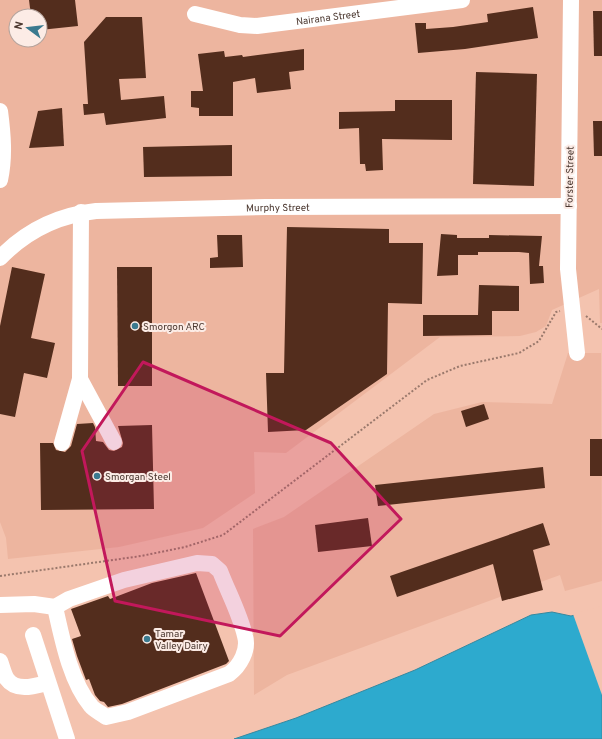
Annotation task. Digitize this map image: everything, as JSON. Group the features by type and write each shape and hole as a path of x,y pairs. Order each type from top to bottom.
{"street":[{"name":"Nairana Street","path":"195,14 240,25 257,26 462,0"},
{"name":"Forster Street","path":"571,0 568,269 577,353"},
{"path":"0,111 3,138 3,167 0,180"},
{"name":"Murphy Street","path":"0,258 11,247 46,224 82,212 266,207 569,206"},
{"path":"62,443 80,378 82,212"},
{"path":"80,378 114,442"},
{"path":"0,605 34,604 55,607 69,598 124,580 197,563 212,564 220,571 246,637 242,659 238,668 230,674 128,712 106,716 91,707 77,684 62,641 55,607"},
{"path":"33,635 47,683 67,739"},
{"path":"0,661 7,680 16,686 26,687 47,683"}],"path":[{"path":"0,576 141,556 185,547 223,535 428,380 460,366 519,354 538,341 556,312 572,306 582,312 602,329"}],"highlighted area":[{"path":"143,362 331,443 401,519 280,636 115,601 82,451"}],"shaded area":[{"path":"0,0 602,0 602,323 600,323 599,289 552,310 546,326 536,332 520,336 440,337 286,453 254,452 255,493 203,528 119,547 8,559 6,538 0,522"},
{"path":"568,353 601,353 602,581 565,591 560,575 287,675 254,695 253,529 284,517 434,414 482,402 552,404"}],"water":[{"path":"602,608 602,739 234,739 296,718 415,670 531,615 552,612 571,616"}],"pier":[{"path":"602,606 602,695 573,614"}],"building":[{"path":"29,0 75,0 78,26 48,29 48,8 30,8"},
{"path":"533,7 538,38 465,49 418,53 415,23 426,23 426,29 453,27 488,22 487,14"},
{"path":"593,11 602,11 602,56 594,56"},
{"path":"106,17 142,17 146,78 119,79 121,100 164,96 166,118 106,125 104,113 84,115 83,104 88,104 84,42"},
{"path":"304,49 304,70 289,72 291,89 257,93 255,78 233,82 233,116 199,116 199,108 191,107 191,91 203,91 198,54 224,51 225,57 242,55 243,57"},
{"path":"476,72 537,74 534,186 473,184"},
{"path":"395,100 452,100 452,140 382,139 383,170 366,171 365,164 360,164 359,128 339,129 339,112 395,111"},
{"path":"62,108 64,146 29,148 38,111"},
{"path":"593,121 602,121 602,156 594,156"},
{"path":"232,145 232,176 144,177 143,147"},
{"path":"287,227 389,229 389,243 423,243 422,304 388,303 387,374 306,430 268,432 266,373 284,373"},
{"path":"441,234 457,235 457,238 489,238 489,235 542,236 539,266 543,266 544,283 530,284 529,253 519,252 478,252 478,255 458,255 458,275 437,276"},
{"path":"217,235 242,235 243,267 210,268 210,258 218,257"},
{"path":"12,267 45,274 31,338 55,343 47,378 24,373 15,417 0,414 0,326"},
{"name":"Smorgon ARC","path":"117,267 152,267 152,386 118,386"},
{"path":"479,285 519,286 519,311 492,311 492,335 423,336 423,315 478,315"},
{"path":"484,404 489,419 466,427 461,411"},
{"name":"Smorgan Steel","path":"93,423 95,427 96,441 103,442 109,450 114,451 122,447 123,443 118,426 152,425 154,509 41,510 40,443 53,443 56,450 65,452 71,446 77,424"},
{"path":"590,439 602,439 602,476 590,476"},
{"path":"543,467 545,488 378,506 375,485"},
{"path":"368,518 372,546 318,552 315,525"},
{"path":"543,523 550,545 533,550 543,590 502,601 493,564 397,597 390,576"},
{"name":"Tamar Valley Dairy","path":"196,573 229,661 226,664 122,704 108,707 95,695 89,679 86,680 72,639 81,636 71,609 108,596 110,599 152,583"}],"place":[{"name":"Smorgon ARC","path":"135,326"},
{"name":"Smorgan Steel","path":"97,476"},
{"name":"Tamar Valley Dairy","path":"147,639"}]}
